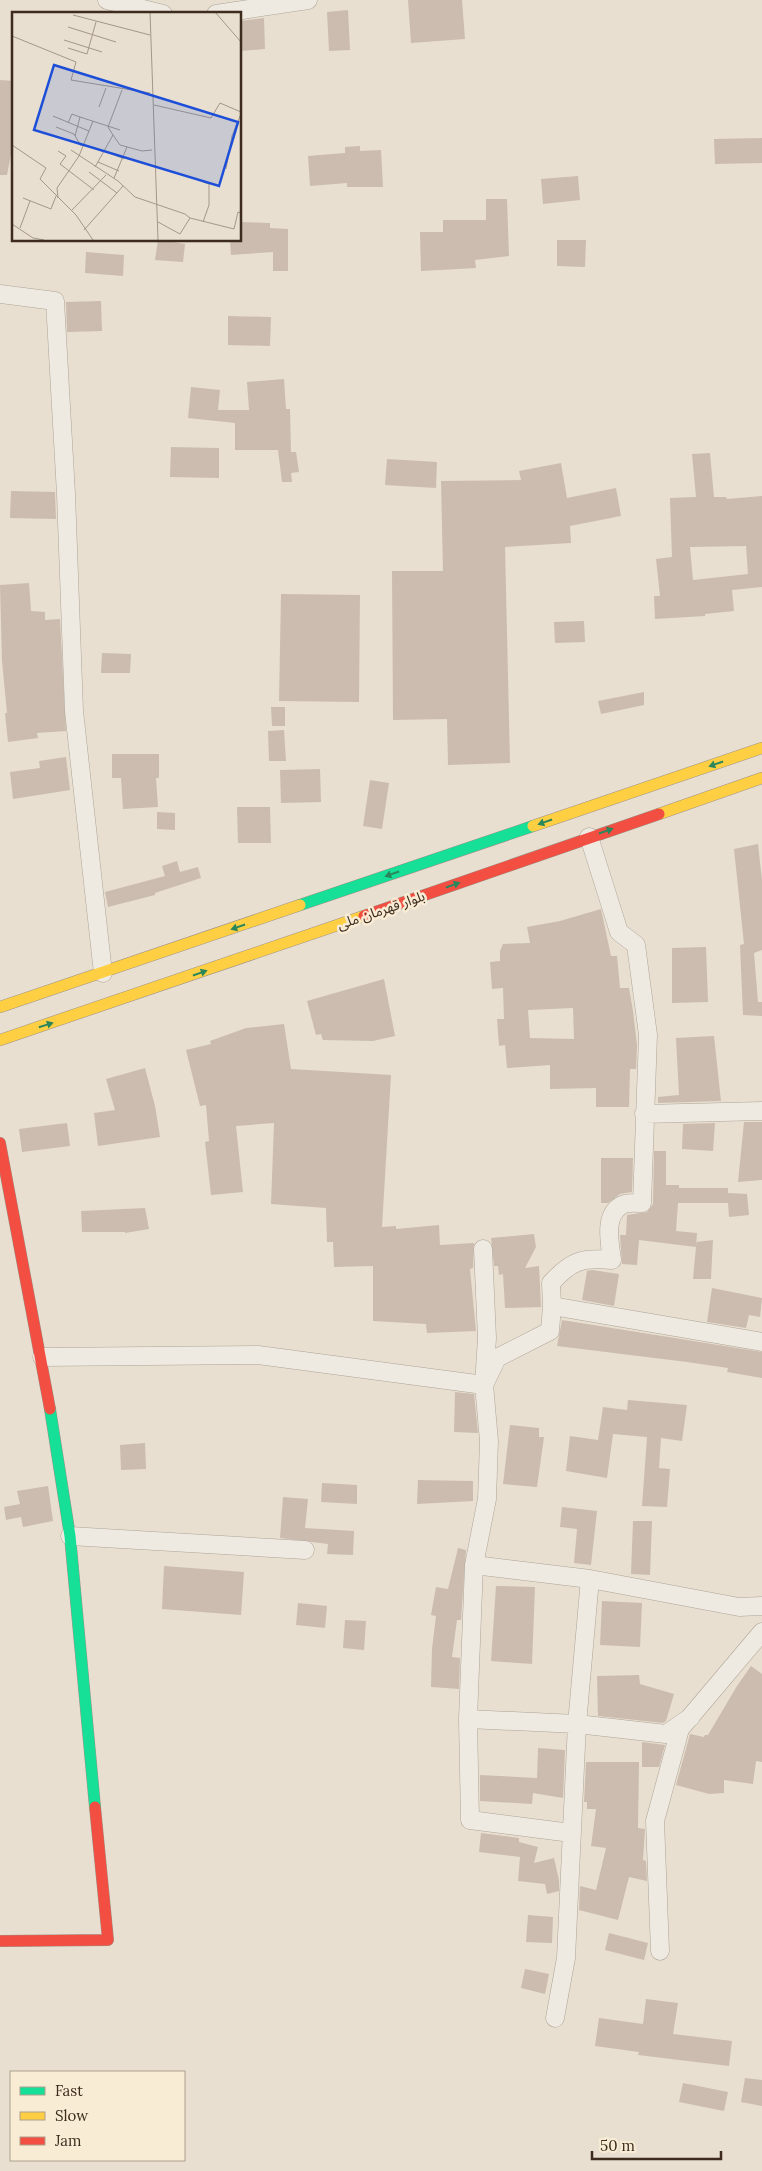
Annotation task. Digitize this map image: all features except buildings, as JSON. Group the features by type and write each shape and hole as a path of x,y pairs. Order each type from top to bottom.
{"main road":[{"path":"0,1007 762,748"},
{"name":"بلوار قهرمان ملی","path":"0,1040 228,964 762,778"},
{"path":"0,1142 42,1357 70,1536 108,1940 0,1941"}],"street":[{"path":"107,0 155,12"},
{"path":"229,12 308,0"},
{"path":"0,294 55,301 66,494 74,711 103,973"},
{"path":"484,1385 497,1358 550,1331 551,1283 564,1269 582,1259 612,1260 609,1229 612,1213 623,1204 642,1203 648,1035 636,945 619,932 589,837"},
{"path":"644,1114 762,1110"},
{"path":"483,1249 487,1338 484,1385 489,1441 487,1499 474,1565 468,1719 470,1820 572,1833"},
{"path":"552,1306 762,1342"},
{"path":"42,1357 258,1355 484,1385"},
{"path":"70,1536 305,1550"},
{"path":"474,1565 590,1579 738,1607 762,1606"},
{"path":"555,2018 566,1958 577,1724 590,1579"},
{"path":"660,1951 655,1821 680,1729 762,1632"},
{"path":"468,1719 577,1724 666,1734 691,1717"}],"traffic: fast":[{"path":"300,905 533,826"},
{"path":"50,1409 70,1536 95,1807"}],"traffic: slow":[{"path":"533,826 762,748"},
{"path":"659,814 762,778"},
{"path":"0,1007 300,905"},
{"path":"0,1040 364,916"}],"traffic: jam":[{"path":"364,916 659,814"},
{"path":"0,1143 50,1409"},
{"path":"0,1941 108,1940 95,1807"}]}
